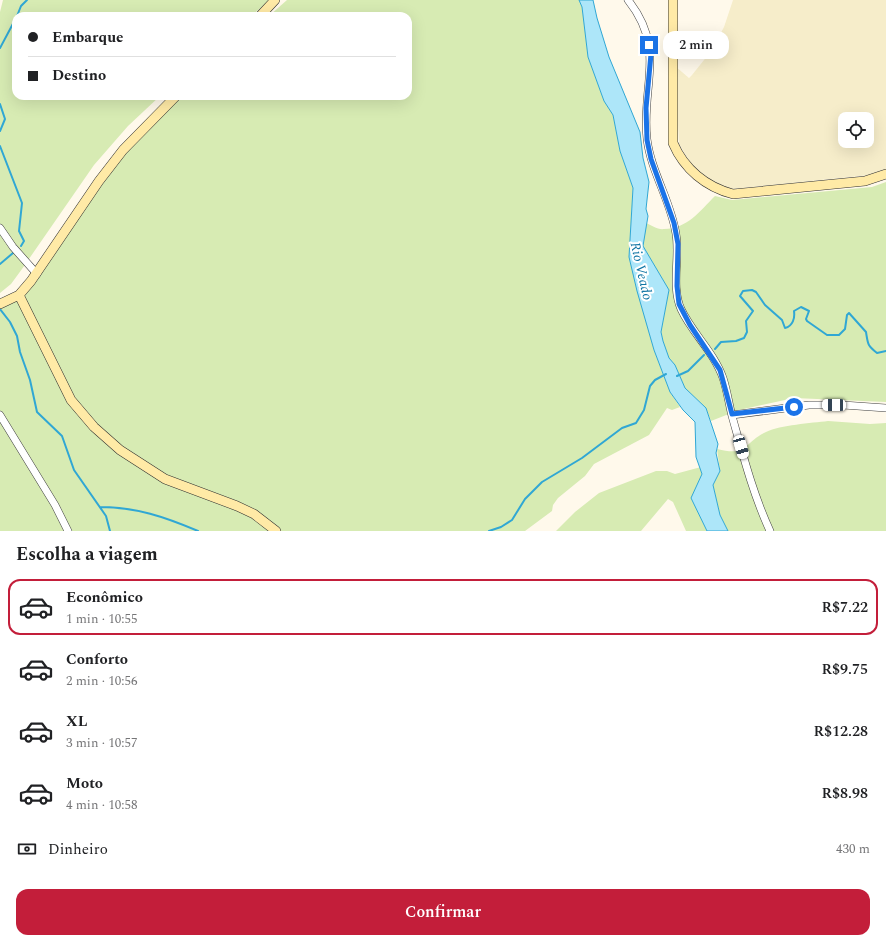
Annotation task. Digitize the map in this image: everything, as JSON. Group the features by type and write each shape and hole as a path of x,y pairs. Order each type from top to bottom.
{"main road":[{"path":"264,12 275,0"},
{"path":"673,0 673,143 680,159 691,172 718,190 733,194 865,181 886,174"},
{"path":"0,304 19,295 37,274 99,182 123,150 172,100"},
{"path":"19,295 71,400 94,426 120,450 165,479 237,506 254,514 276,531"}],"street":[{"path":"628,0 643,22 648,37 651,54 646,108 647,140 651,159 675,228 678,244 677,286 679,304 690,325 720,370 746,464 770,531"},
{"path":"0,228 13,247 37,274"},
{"path":"732,414 809,405 843,405 886,408"},
{"path":"0,415 55,505 68,531"}],"shaded area":[{"path":"733,0 886,0 886,170 870,175 732,189 718,185 694,169 679,144 675,66 689,78 712,50 724,27"}],"green space":[{"path":"3,0 270,0 256,12 12,12 12,100 156,100 128,126 94,165 11,284 0,293 0,12"},
{"path":"287,0 579,0 582,7 588,57 604,101 613,115 620,151 633,188 629,257 654,350 670,392 680,407 672,410 667,408 649,435 594,464 585,476 558,498 553,505 552,511 525,531 0,531 0,304 14,294 37,268 86,195 173,100 412,100 412,12 274,12"},
{"path":"886,182 886,402 794,398 739,410 711,421 706,408 685,388 675,365 669,358 663,341 661,332 669,290 643,246 646,223 662,229 680,226 698,213 715,196 732,200 872,187"},
{"path":"828,421 870,424 886,423 886,531 728,531 720,515 713,485 720,471 717,449 727,451 740,450 759,436 772,430"},
{"path":"701,467 702,475 691,498 707,531 686,531 673,502 668,499 641,531 556,531 575,512 599,493 656,471 667,471 675,474"}],"water":[{"name":"Rio Veado","path":"579,0 593,0 609,57 640,132 643,158 649,182 646,209 648,216 643,246 669,290 661,332 669,358 675,365 685,388 706,408 718,444 716,453 720,471 713,485 720,515 728,531 707,531 691,498 702,474 696,457 695,422 683,410 670,392 654,350 637,291 629,257 633,188 620,151 613,115 604,101 588,57 582,7"}],"waterway":[{"path":"19,12 21,6 27,0"},
{"path":"0,48 12,26"},
{"path":"0,104 5,119 0,131"},
{"path":"0,146 22,203 19,231 24,241 21,246"},
{"path":"0,264 13,253"},
{"path":"715,349 721,342 736,341 744,338 747,332 746,321 753,311 740,296 743,291 752,290 756,292 765,305 782,320 785,328 788,327 793,321 794,311 801,307 809,311 806,319 807,321 827,335 839,335 845,329 847,315 849,313 866,332 871,348 877,353 886,351"},
{"path":"0,309 10,322 17,336 20,352 30,380 37,412 62,436 74,470 106,516 110,531"},
{"path":"677,376 688,371 704,355"},
{"path":"489,531 501,527 512,520 525,499 542,482 582,458 622,428 636,423 644,410 650,386 655,380 666,374"},
{"path":"100,507 113,507 138,511 174,521 198,531"}],"route":[{"path":"649,45 651,54 646,108 647,140 655,173 674,223 678,244 677,286 681,309 720,370 724,380 732,414 794,407"}]}
